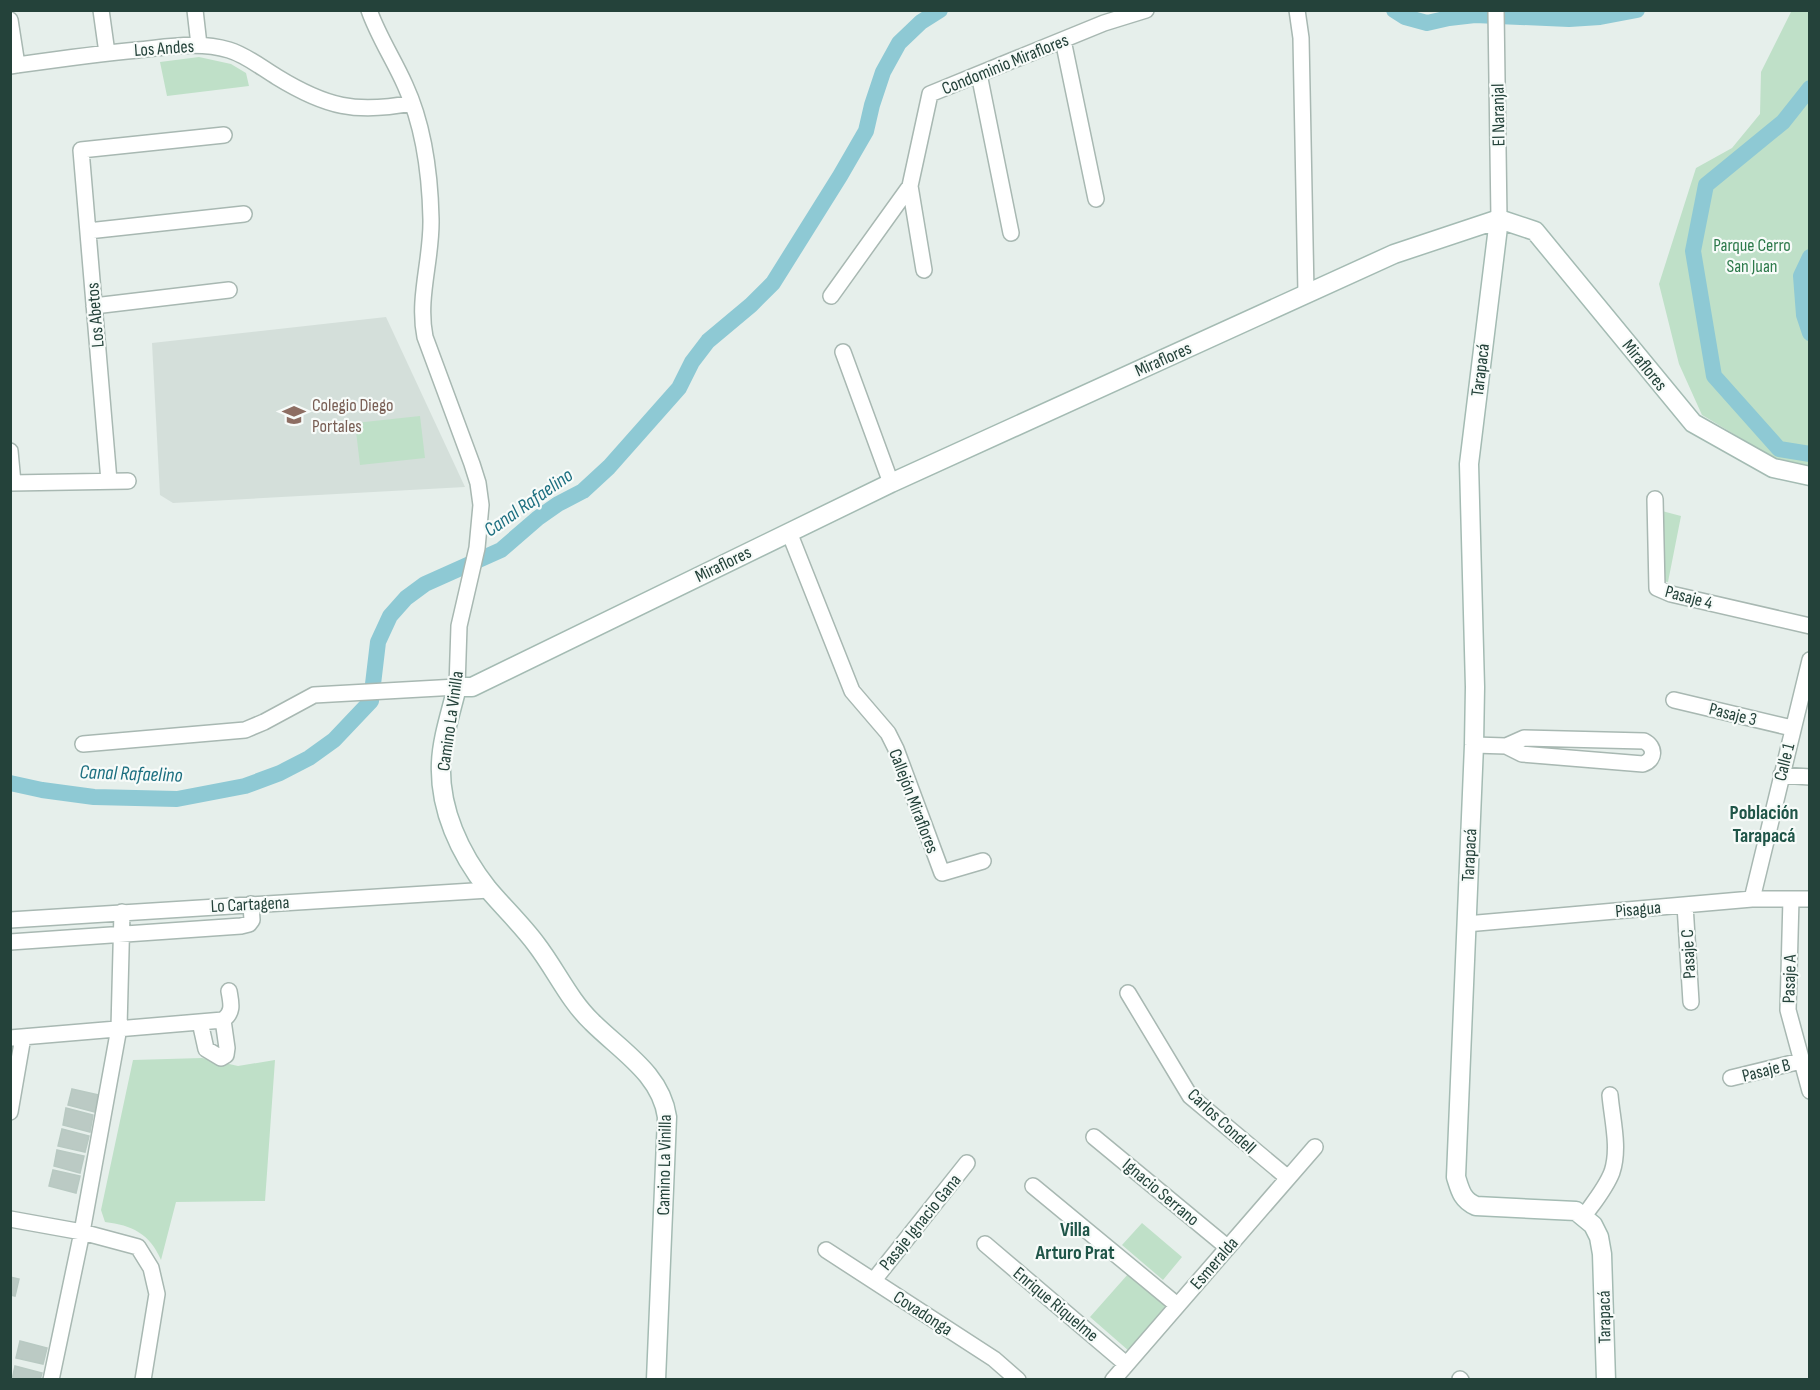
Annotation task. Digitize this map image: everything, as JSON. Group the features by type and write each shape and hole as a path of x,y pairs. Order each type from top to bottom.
{"street":[{"path":"101,10 107,53"},
{"path":"195,10 200,45"},
{"name":"Camino La Vinilla","path":"369,10 412,103 426,157 431,221 422,320 425,337 478,483 481,505 477,550 459,626 457,687 442,755 443,794 459,843 472,868 537,944 582,1012 650,1077 664,1099 667,1116 656,1380"},
{"name":"Condominio Miraflores","path":"924,270 910,186 930,94 1104,23 1146,10"},
{"path":"1297,10 1300,38 1306,294"},
{"name":"El Naranjal","path":"1496,10 1499,219"},
{"path":"10,20 14,66"},
{"path":"1063,40 1096,199"},
{"name":"Los Andes","path":"14,66 107,53 200,45 230,50 288,84 341,106 363,109 412,103"},
{"path":"979,74 1011,233"},
{"name":"Los Abetos","path":"109,481 81,150 224,135"},
{"path":"831,296 910,186"},
{"path":"88,231 244,214"},
{"name":"Miraflores","path":"457,687 472,687 891,483 1394,254 1499,219 1535,231 1693,423 1773,468 1809,476"},
{"name":"Tarapacá","path":"1499,219 1469,464 1475,687 1474,745 1456,1177 1460,1192 1467,1202 1476,1206 1576,1210 1593,1225 1599,1236 1602,1254 1606,1380"},
{"path":"94,306 230,290"},
{"path":"843,352 891,483"},
{"path":"10,451 12,483 128,481"},
{"name":"Pasaje 4","path":"1655,499 1657,588 1671,594 1809,626"},
{"name":"Callejón Miraflores","path":"789,532 852,691 888,733 896,749 942,873 982,861"},
{"name":"Calle 1","path":"1752,899 1780,775 1808,676 1809,660"},
{"path":"83,744 245,730 314,695 457,687"},
{"name":"Pasaje 3","path":"1674,700 1792,728"},
{"path":"1474,745 1506,746 1522,754 1643,764 1650,762 1653,749 1644,741 1524,738 1506,746"},
{"path":"1780,775 1809,777"},
{"name":"Lo Cartagena","path":"10,920 489,890"},
{"name":"Pisagua","path":"1466,924 1752,899 1809,899"},
{"name":"Pasaje A","path":"1791,899 1788,1010 1809,1091"},
{"path":"10,942 249,924 252,920 251,904"},
{"name":"Pasaje C","path":"1685,905 1691,1002"},
{"path":"51,1380 82,1232 119,1028 122,912"},
{"path":"10,1112 17,1038 223,1020 231,1009 229,991"},
{"name":"Carlos Condell","path":"1128,993 1190,1096 1288,1178"},
{"path":"200,1022 206,1049 221,1058 226,1055 227,1048 223,1020"},
{"name":"Pasaje B","path":"1731,1078 1801,1061"},
{"path":"1584,1216 1605,1185 1616,1155 1610,1095"},
{"name":"Ignacio Serrano","path":"1094,1137 1227,1247"},
{"name":"Esmeralda","path":"1113,1380 1315,1147"},
{"name":"Pasaje Ignacio Gana","path":"874,1280 967,1163"},
{"path":"1033,1186 1177,1305"},
{"path":"10,1219 82,1232 138,1248 151,1268 157,1294 143,1380"},
{"name":"Enrique Riquelme","path":"985,1244 1126,1364"},
{"name":"Covadonga","path":"826,1250 994,1359 1018,1380"}],"shaded area":[{"name":"Colegio Diego Portales","path":"386,317 465,487 173,503 160,495 152,343"}],"green space":[{"name":"Parque Cerro San Juan","path":"1782,11 1809,11 1809,467 1774,458 1702,415 1679,364 1659,284 1696,168 1732,148 1760,114 1761,72 1791,12"},
{"path":"199,57 231,64 246,73 249,86 167,96 160,62"},
{"path":"420,416 425,458 360,465 355,423"},
{"path":"1662,511 1681,516 1668,582 1661,581"},
{"path":"202,1058 238,1066 275,1060 265,1201 176,1202 161,1260 146,1237 132,1228 105,1222 101,1210 133,1060"},
{"path":"1142,1223 1182,1257 1163,1280 1122,1245"},
{"path":"1129,1273 1168,1305 1129,1351 1090,1317"}],"building":[{"path":"72,1089 99,1095 95,1112 68,1105"},
{"path":"66,1108 93,1115 90,1132 63,1125"},
{"path":"62,1129 89,1136 85,1152 58,1146"},
{"path":"57,1150 84,1156 80,1173 54,1166"},
{"path":"53,1170 80,1176 76,1193 49,1186"},
{"path":"10,1277 19,1279 15,1296 10,1295"},
{"path":"20,1341 47,1348 43,1364 16,1358"},
{"path":"15,1366 42,1373 40,1380 12,1380"}],"waterway":[{"name":"Canal Rafaelino","path":"10,783 94,797 177,799 245,786 280,773 309,758 334,740 371,701 378,642 390,616 406,598 425,584 501,550 538,518 583,491 609,467 679,388 692,362 708,341 773,283 866,131 883,72 899,43 921,22 940,10"},
{"name":"Canal Rafaelino","path":"1394,10 1405,17 1427,23 1475,15 1569,19 1600,17 1637,10"},
{"name":"Canal Rafaelino","path":"1810,88 1783,122 1706,185 1693,251 1714,376 1779,449 1810,454"},
{"path":"1810,257 1801,276 1804,315 1810,333"}],"place":[{"name":"Colegio Diego Portales","path":"294,415"}],"district":[{"name":"Población Tarapacá","path":"1764,824"},
{"name":"Villa Arturo Prat","path":"1075,1240"}]}
